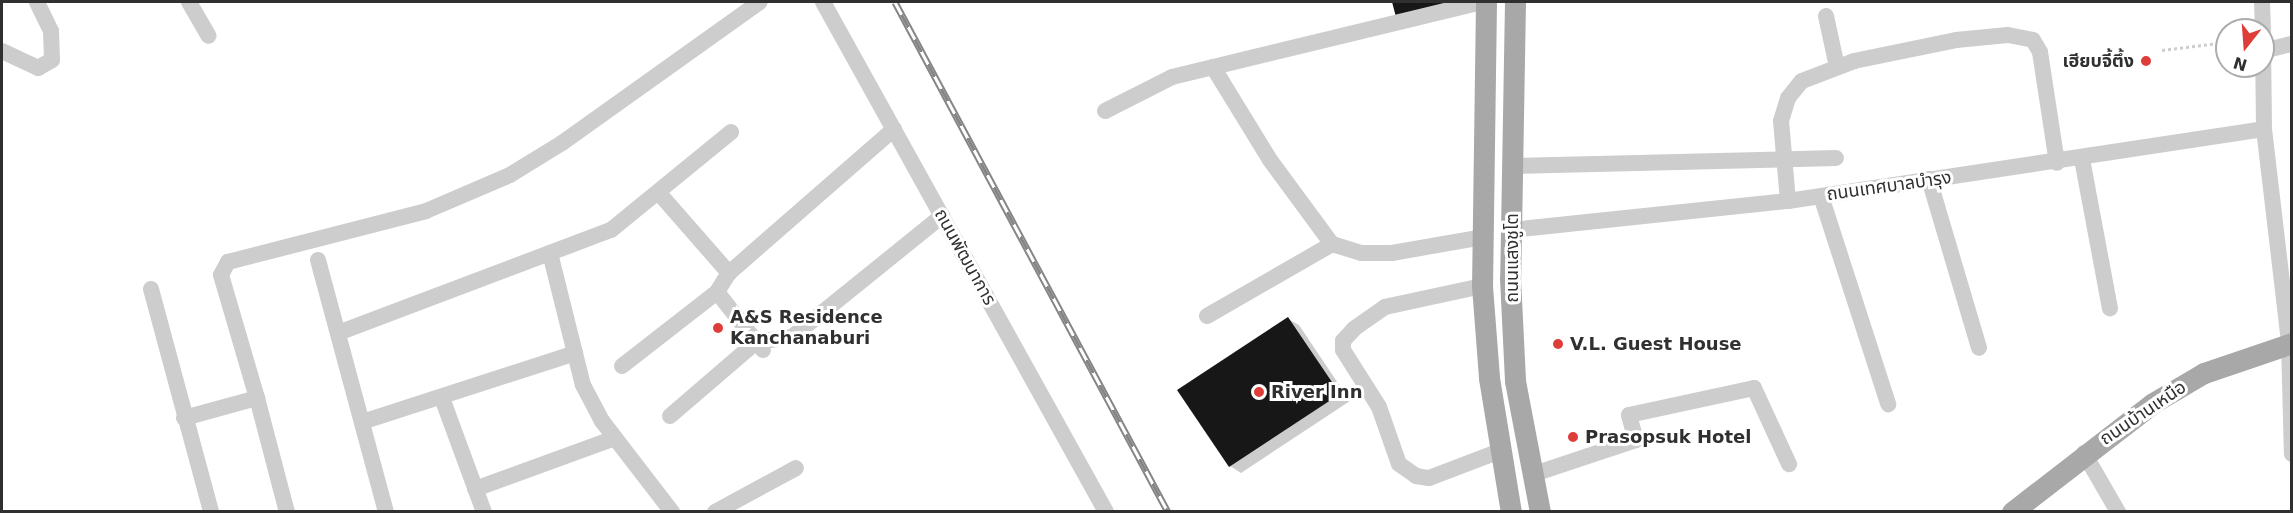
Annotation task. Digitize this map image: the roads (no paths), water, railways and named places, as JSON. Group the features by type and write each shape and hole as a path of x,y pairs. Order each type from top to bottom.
{"main road":[{"name":"ถนนแสงชูโต","path":"1484,2 1482,286 1500,451 1511,512"},
{"name":"ถนนแสงชูโต","path":"1515,2 1511,230 1515,381 1525,447 1540,512"},
{"name":"ถนนบ้านเหนือ","path":"2012,512 2084,453 2153,403 2204,373 2290,343"},
{"path":"1500,451 1525,447"}],"street":[{"path":"2,51 38,68 52,60 51,31 37,2"},
{"path":"189,2 209,36"},
{"path":"287,512 257,398 220,275 228,261 426,211 510,175 562,143 760,2"},
{"name":"ถนนพัฒนาการ","path":"823,2 1107,512"},
{"path":"1106,111 1161,81 1484,2"},
{"path":"2262,2 2263,18"},
{"path":"1826,16 1836,67"},
{"path":"1788,201 1782,157 1781,121 1792,91 1815,73 1956,40 2027,36 2040,51 2057,163"},
{"path":"2275,48 2292,44"},
{"path":"1213,67 1270,160 1332,244 1362,254 1392,254 1483,237"},
{"path":"2263,78 2264,129 2290,343 2292,454"},
{"path":"622,366 717,292 729,273 894,129"},
{"name":"ถนนเทศบาลบำรุง","path":"1511,230 1788,201 1929,179 2057,163 2264,129"},
{"path":"338,333 611,230 731,132"},
{"path":"1512,165 1782,157 1836,158"},
{"path":"2082,159 2110,308"},
{"path":"1929,179 1979,348"},
{"path":"658,192 729,273"},
{"path":"1821,196 1888,404"},
{"path":"670,416 759,346 792,337 942,216"},
{"path":"1208,316 1332,244"},
{"path":"550,253 583,384 615,438 672,512"},
{"path":"318,260 386,512"},
{"path":"1482,286 1385,307 1354,329 1343,341 1343,350 1379,407 1399,464 1416,476 1429,478 1500,451"},
{"path":"151,289 183,418 211,512"},
{"path":"717,292 759,346"},
{"path":"362,422 442,398 575,353"},
{"path":"1531,475 1636,440 1629,415 1754,388 1789,464"},
{"path":"183,418 257,398"},
{"path":"442,398 484,512"},
{"path":"475,489 615,438"},
{"path":"2084,453 2118,512"},
{"path":"715,512 796,468"}],"railway":[{"path":"895,2 1168,512"}],"place":[{"name":"เฮียบจี้ตึ้ง","path":"2146,61"},
{"name":"A&S Residence Kanchanaburi","path":"718,328"},
{"name":"V.L. Guest House","path":"1558,344"},
{"name":"River Inn","path":"1259,392"},
{"name":"Prasopsuk Hotel","path":"1573,437"}]}
